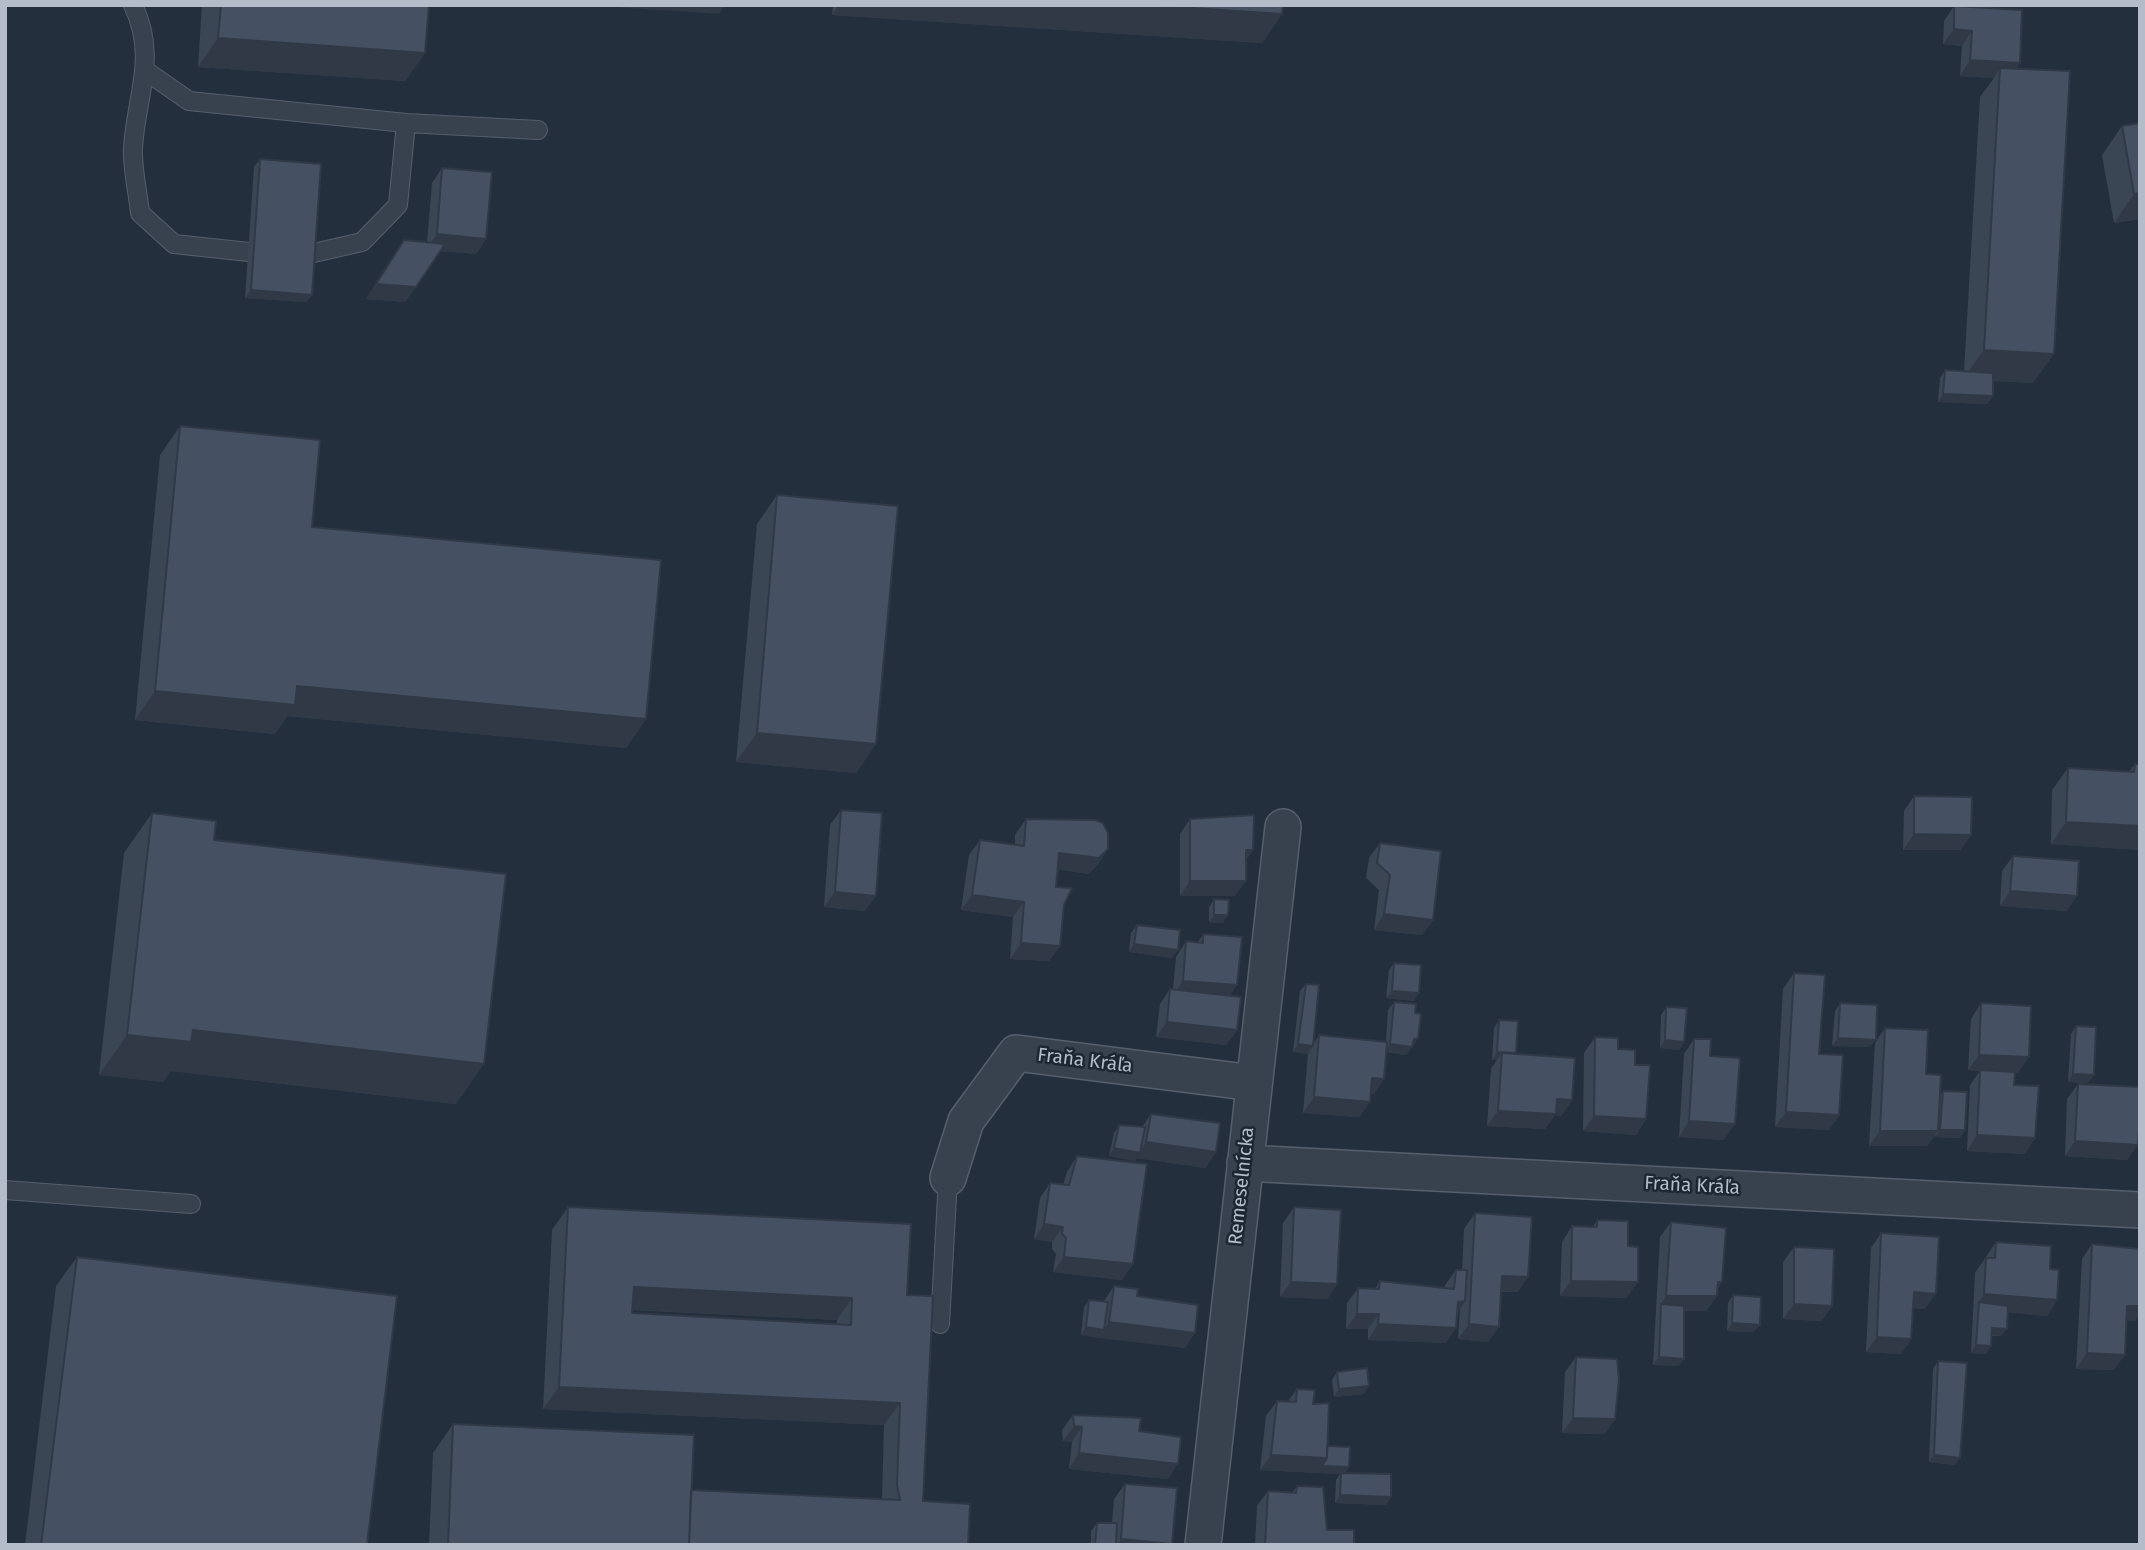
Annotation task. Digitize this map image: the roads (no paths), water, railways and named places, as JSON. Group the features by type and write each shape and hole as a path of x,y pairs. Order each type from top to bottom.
{"street":[{"name":"Remeselnícka","path":"1203,1545 1283,827"},
{"name":"Fraňa Kráľa","path":"948,1178 966,1121 1017,1053 1254,1083"},
{"name":"Fraňa Kráľa","path":"1244,1163 2140,1210"}],"lane":[{"path":"133,5 144,28 146,71 133,149 140,213 174,244 296,257 362,242 398,205 406,123"},
{"path":"146,71 189,101 406,123 538,130"},
{"path":"940,1324 948,1178"},
{"path":"5,1190 191,1204"}]}
